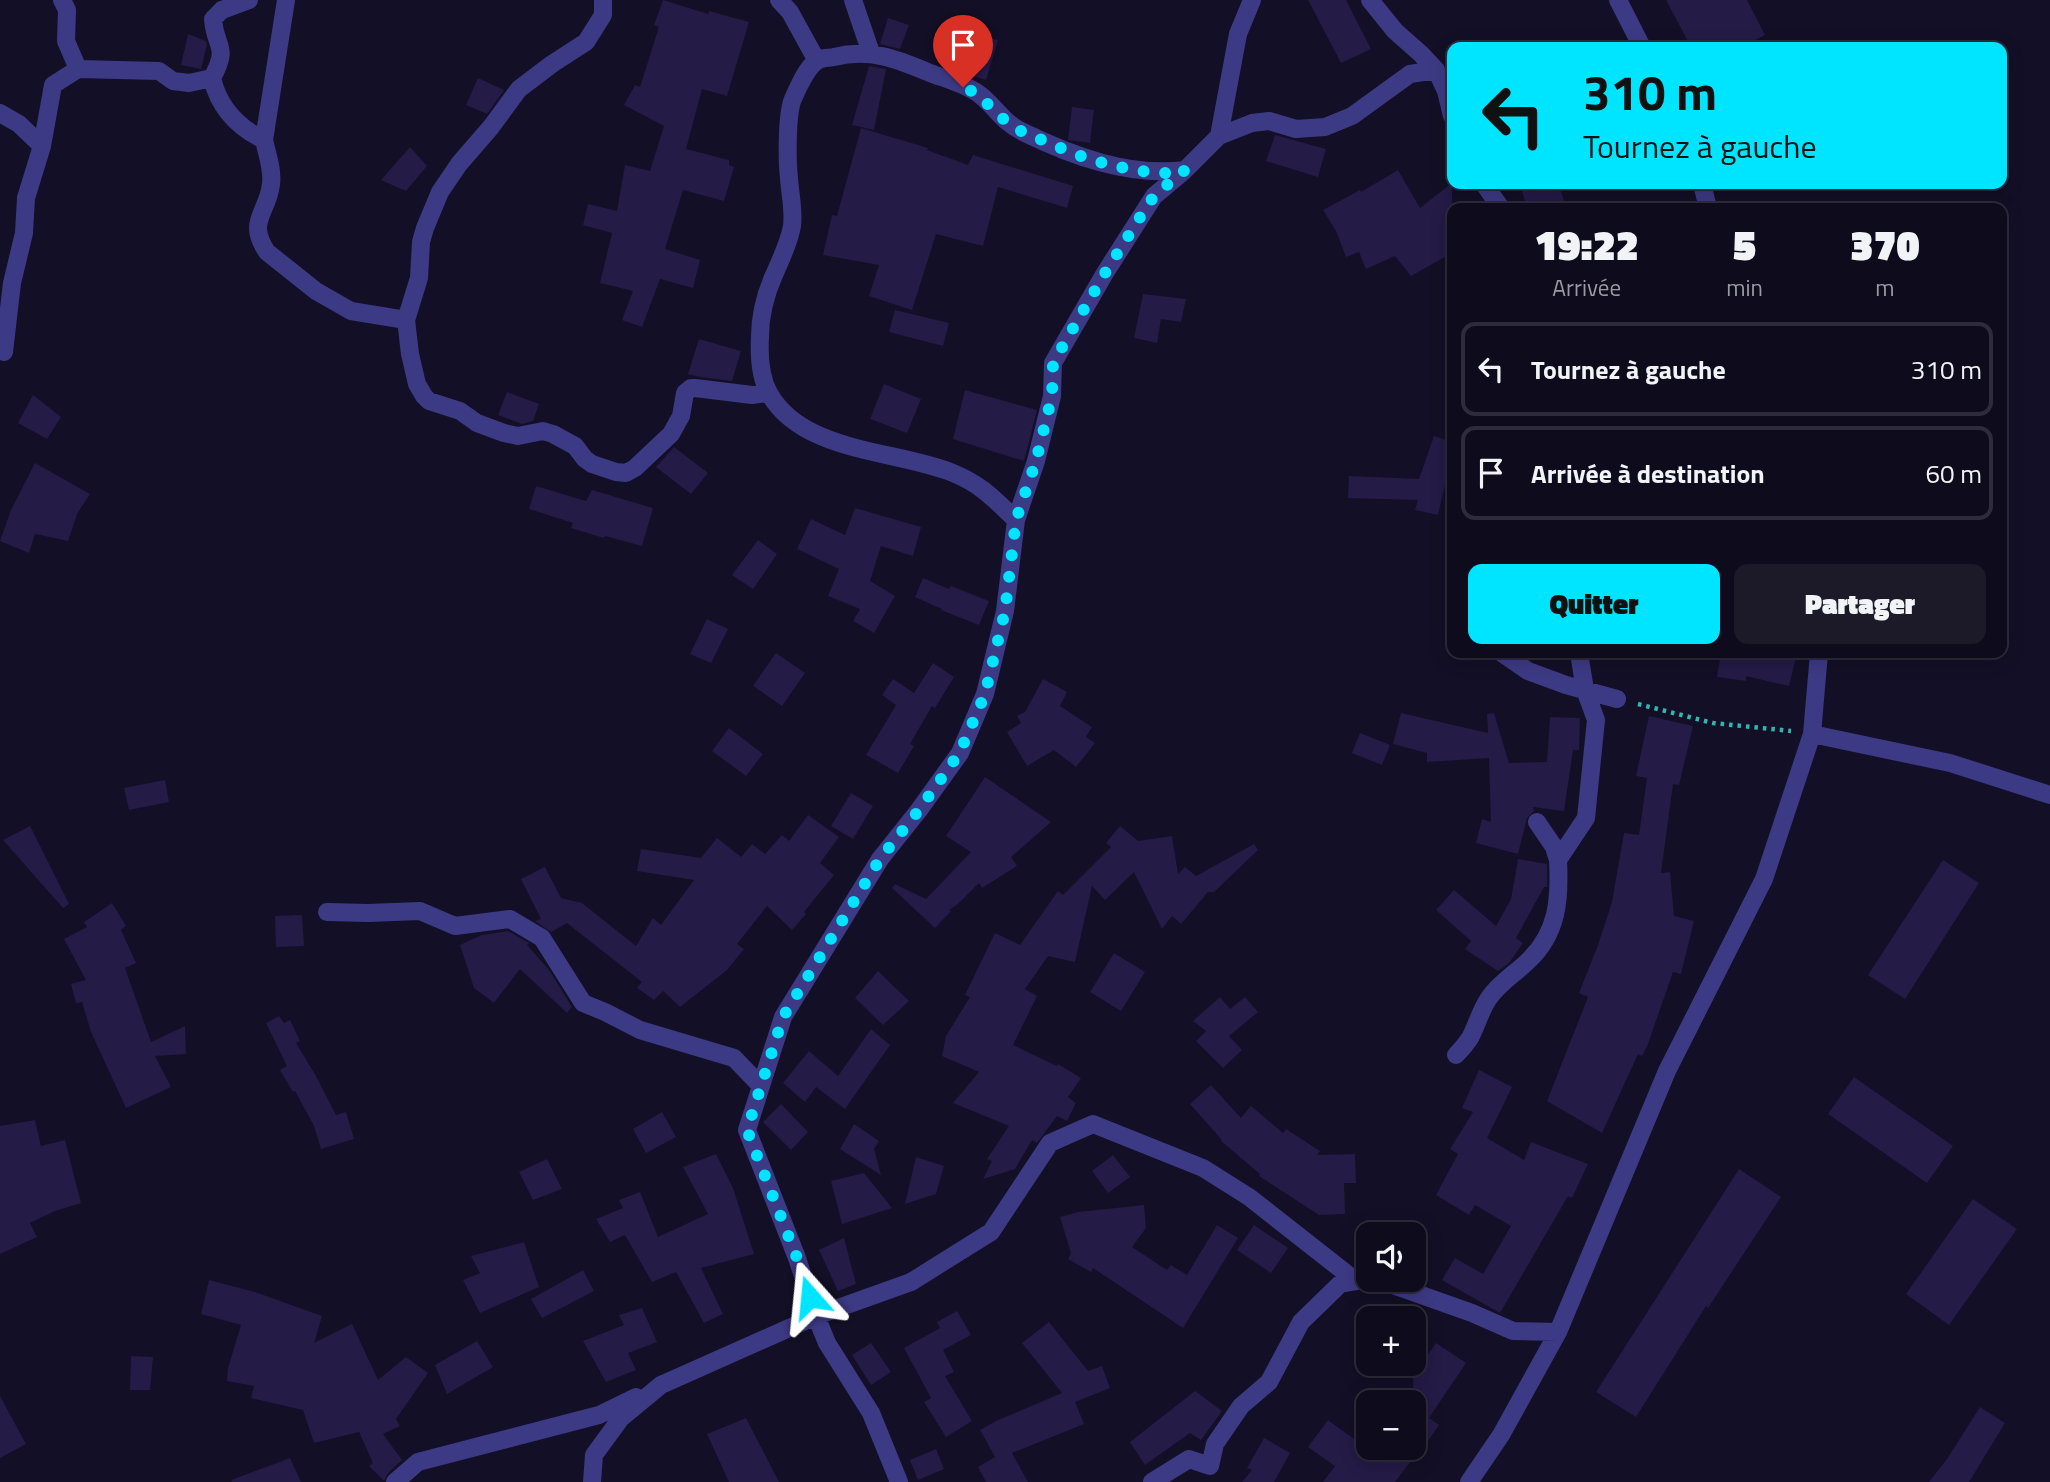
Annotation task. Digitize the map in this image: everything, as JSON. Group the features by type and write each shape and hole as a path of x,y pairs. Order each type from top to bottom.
{"street":[{"path":"62,0 67,10 66,41 78,69"},
{"path":"248,0 222,10 213,19 222,60 212,78 216,94 235,123 264,140"},
{"path":"286,0 264,140 271,170 271,184 258,217 258,230 263,246 316,291 351,311 406,320"},
{"path":"603,0 603,15 586,42 519,89 440,192 421,242 419,278 406,320 417,384 429,401 460,411 477,423 518,436 543,432 553,435 575,446 592,464 616,472 635,468 675,430 681,416 685,393 691,388 752,395 768,393"},
{"path":"779,0 790,12 817,61"},
{"path":"853,0 871,53"},
{"path":"1219,136 1238,34 1252,0"},
{"path":"1370,0 1395,31 1436,70 1447,95"},
{"path":"1618,0 1639,42"},
{"path":"1016,520 981,487 950,472 862,449 810,431 792,421 768,393 762,375 762,310 791,233 793,215 788,174 791,104 804,76 817,61 846,54 871,53 903,62 978,94 999,116 1021,131 1075,154 1140,171 1165,173 1185,170"},
{"path":"4,352 12,283 24,233 26,198 42,146 53,85 78,69 159,71 173,81 189,83 212,78"},
{"path":"899,1482 871,1413 827,1342 747,1130 783,1017 880,859 960,752 985,694 1002,623 1016,520 1036,461 1052,396 1053,363 1140,216 1154,196 1219,136 1252,123 1269,121 1297,129 1325,127 1352,116 1410,74 1436,70"},
{"path":"0,113 19,124 42,146"},
{"path":"1509,658 1528,671 1617,699"},
{"path":"1558,860 1586,818 1596,720 1585,690 1580,658"},
{"path":"1469,1482 1502,1435 1558,1332 1667,1071 1764,879 1812,734 1819,658"},
{"path":"1812,734 1950,762 2050,795"},
{"path":"1457,1055 1469,1038 1489,998 1502,982 1541,948 1558,910 1558,860 1537,822"},
{"path":"327,912 420,911 455,926 510,919 542,938 583,1003 640,1030 734,1058 761,1086"},
{"path":"395,1482 418,1462 599,1415 816,1316 911,1282 990,1231 1050,1143 1093,1124 1203,1168 1356,1275"},
{"path":"1152,1482 1189,1459 1210,1465 1215,1444 1241,1406 1269,1382 1301,1322 1340,1284 1356,1281"},
{"path":"1413,1292 1514,1331 1558,1332"},
{"path":"592,1482 594,1455 621,1418 661,1385"},
{"path":"586,1418 603,1444"}],"path":[{"path":"1617,699 1713,723 1812,734"}],"building":[{"path":"663,0 708,14 709,11 749,22 727,96 702,89 686,149 729,160 729,165 734,167 724,201 683,190 665,249 700,260 693,288 660,279 642,327 622,320 633,291 600,283 612,233 583,225 588,204 617,211 625,165 650,171 664,126 624,105 635,85 640,87 659,27 654,25"},
{"path":"1308,0 1346,0 1371,49 1341,63"},
{"path":"1666,0 1747,0 1765,35 1751,42 1688,42"},
{"path":"888,18 909,25 900,49 880,44"},
{"path":"188,34 206,41 201,69 181,65"},
{"path":"978,35 998,40 986,80 966,74"},
{"path":"869,66 886,69 874,130 852,125"},
{"path":"478,78 504,90 487,114 466,105"},
{"path":"1072,107 1094,110 1090,143 1068,140"},
{"path":"861,128 928,148 927,150 968,165 973,155 1073,186 1067,208 998,187 983,246 936,234 912,310 869,296 879,265 823,255 832,215 837,216"},
{"path":"1275,135 1326,149 1318,177 1266,161"},
{"path":"410,147 427,166 406,191 381,180"},
{"path":"1398,170 1420,208 1447,187 1452,189 1452,203 1447,203 1447,256 1411,276 1395,256 1366,269 1359,252 1346,257 1336,231 1323,210 1360,190 1361,192"},
{"path":"1521,189 1560,189 1565,203 1526,203"},
{"path":"1143,294 1186,299 1181,322 1161,319 1157,343 1134,338"},
{"path":"895,310 949,323 943,346 889,332"},
{"path":"699,339 741,351 732,381 688,374"},
{"path":"884,384 921,399 907,433 870,419"},
{"path":"965,390 1037,410 1024,461 953,439"},
{"path":"507,392 539,404 533,421 522,424 498,415"},
{"path":"33,395 61,417 47,439 18,423"},
{"path":"1434,436 1447,440 1447,476 1438,515 1415,510 1418,500 1348,498 1349,476 1419,479"},
{"path":"674,447 708,473 691,494 656,467"},
{"path":"35,463 90,494 77,514 68,541 35,534 29,553 0,541 11,510"},
{"path":"536,486 586,501 592,490 653,508 642,546 571,528 573,523 529,509"},
{"path":"855,508 921,527 913,556 881,546 870,581 895,596 874,633 853,621 860,609 828,596 839,569 797,549 811,519 845,535"},
{"path":"758,540 777,554 753,589 732,575"},
{"path":"923,578 989,601 979,625 915,597"},
{"path":"707,619 728,629 711,663 690,654"},
{"path":"776,653 805,673 782,706 753,686"},
{"path":"1720,658 1796,658 1789,686 1746,676 1746,681 1717,677"},
{"path":"933,663 954,677 935,708 932,706 910,744 914,746 898,773 866,755 896,705 882,695 893,679 914,693"},
{"path":"1043,679 1067,692 1060,706 1092,727 1086,737 1095,743 1076,767 1054,750 1027,766 1007,732 1021,723 1017,716 1025,712"},
{"path":"1401,713 1488,733 1487,714 1494,713 1509,763 1547,762 1550,717 1580,718 1579,750 1573,750 1564,811 1533,807 1534,811 1527,818 1518,854 1476,843 1482,819 1491,822 1489,758 1427,762 1427,753 1393,744"},
{"path":"1649,716 1693,726 1679,785 1673,784 1661,873 1670,872 1674,916 1694,921 1681,974 1673,972 1648,1044 1642,1056 1638,1054 1602,1133 1547,1101 1588,997 1579,993 1612,902 1624,833 1639,835 1647,778 1636,776"},
{"path":"729,728 763,754 746,776 712,751"},
{"path":"1360,733 1390,745 1382,765 1352,753"},
{"path":"985,777 1051,822 1011,857 1017,866 982,888 979,883 949,910 951,911 935,928 892,888 895,884 926,899 971,852 946,836"},
{"path":"165,780 169,802 129,810 124,788"},
{"path":"851,793 873,806 853,839 831,826"},
{"path":"808,815 839,837 820,863 834,875 792,930 767,906 737,944 744,949 727,970 680,1007 663,991 654,1000 637,988 642,982 567,923 551,932 535,921 541,919 521,879 545,867 561,898 582,903 636,946 653,918 661,925 694,880 637,871 641,849 701,858 717,838 741,857 752,844 765,854 782,835 789,841"},
{"path":"30,826 69,904 63,908 3,840"},
{"path":"1120,826 1138,841 1172,836 1178,874 1185,867 1196,876 1254,844 1258,850 1214,892 1208,892 1181,924 1172,916 1162,929 1134,872 1105,900 1092,886 1075,962 1048,956 1025,989 1037,996 1013,1045 1057,1066 1058,1064 1081,1078 1068,1097 1076,1103 1067,1121 1057,1116 1037,1143 1032,1140 1015,1169 983,1179 992,1161 987,1159 1009,1126 953,1103 979,1072 942,1056 946,1036 970,997 965,995 995,933 1020,945 1058,891 1063,895 1111,847 1106,843"},
{"path":"1518,859 1547,864 1547,887 1544,887 1516,938 1523,943 1509,963 1498,971 1465,949 1471,941 1436,910 1454,890 1496,926 1511,899"},
{"path":"1943,860 1979,883 1905,999 1868,975"},
{"path":"112,903 126,926 121,930 136,963 125,968 151,1042 185,1026 186,1054 155,1056 171,1087 126,1108 91,1032 82,1002 76,1003 71,984 86,980 64,939 87,927 84,922"},
{"path":"302,915 304,946 276,947 275,916"},
{"path":"508,931 529,943 527,945 549,970 572,1007 567,1013 520,969 494,1003 474,988 460,945 482,935"},
{"path":"1114,953 1145,972 1121,1011 1090,992"},
{"path":"878,971 909,1001 883,1025 855,998"},
{"path":"1220,997 1230,1009 1245,997 1258,1012 1229,1036 1242,1050 1223,1068 1196,1041 1206,1031 1193,1021"},
{"path":"279,1016 284,1023 290,1020 300,1041 296,1043 336,1115 346,1112 354,1139 321,1149 314,1126 280,1070 287,1066 266,1023"},
{"path":"871,1029 890,1045 845,1109 816,1087 805,1102 783,1083 809,1051 838,1076"},
{"path":"1479,1070 1512,1087 1487,1138 1524,1160 1531,1142 1588,1164 1572,1198 1568,1196 1500,1313 1442,1280 1455,1258 1483,1274 1511,1226 1475,1205 1469,1215 1436,1195 1458,1154 1450,1149 1473,1112 1462,1108"},
{"path":"1854,1077 1953,1146 1927,1183 1828,1114"},
{"path":"1211,1085 1241,1118 1251,1106 1283,1133 1286,1129 1320,1151 1317,1155 1355,1154 1356,1183 1344,1183 1345,1214 1319,1215 1259,1176 1260,1174 1221,1141 1190,1104"},
{"path":"781,1104 808,1132 791,1150 763,1122"},
{"path":"662,1112 676,1137 646,1153 633,1129"},
{"path":"35,1120 41,1146 65,1140 81,1203 30,1223 37,1237 0,1254 0,1126"},
{"path":"854,1124 879,1141 874,1149 881,1175 840,1149"},
{"path":"716,1154 733,1188 754,1254 701,1268 723,1314 704,1323 676,1272 652,1282 625,1235 610,1242 596,1219 623,1208 619,1200 640,1192 658,1237 708,1214 683,1167"},
{"path":"1113,1155 1130,1177 1108,1193 1092,1171"},
{"path":"916,1157 944,1166 936,1194 905,1204"},
{"path":"547,1159 562,1189 533,1200 519,1172"},
{"path":"1739,1169 1781,1197 1708,1308 1706,1306 1636,1417 1596,1392"},
{"path":"864,1173 892,1208 842,1224 831,1181"},
{"path":"1973,1199 2017,1229 1949,1325 1906,1294"},
{"path":"1144,1205 1146,1228 1132,1247 1167,1270 1171,1265 1187,1275 1217,1225 1238,1238 1183,1328 1093,1268 1091,1272 1068,1259 1071,1253 1060,1217 1078,1212"},
{"path":"1254,1225 1288,1248 1271,1273 1237,1250"},
{"path":"844,1238 856,1284 838,1291 819,1250"},
{"path":"524,1242 539,1287 480,1313 463,1280 480,1273 471,1256"},
{"path":"583,1270 594,1291 542,1318 531,1299"},
{"path":"209,1280 255,1292 322,1316 314,1343 352,1324 378,1380 406,1357 428,1373 396,1419 400,1426 383,1434 402,1460 388,1473 384,1481 369,1466 373,1463 359,1432 314,1443 303,1410 251,1398 254,1386 227,1381 228,1368 241,1325 201,1314"},
{"path":"642,1308 657,1342 628,1353 636,1370 606,1382 583,1341 624,1325 619,1315"},
{"path":"957,1311 971,1335 943,1350 954,1372 945,1376 972,1421 946,1437 924,1402 931,1398 904,1348 940,1328 937,1322"},
{"path":"1049,1322 1088,1371 1102,1366 1110,1388 1075,1402 1084,1424 1012,1453 1028,1482 986,1482 978,1467 995,1457 980,1430 1062,1393 1022,1343"},
{"path":"477,1341 493,1367 447,1394 435,1365"},
{"path":"871,1343 891,1372 871,1385 852,1355"},
{"path":"1436,1343 1466,1363 1429,1418 1439,1425 1426,1444 1426,1390 1413,1390 1413,1376 1426,1376 1426,1357"},
{"path":"131,1356 153,1357 150,1390 130,1390"},
{"path":"1195,1391 1222,1411 1201,1440 1190,1433 1145,1465 1130,1442"},
{"path":"0,1396 26,1444 0,1458"},
{"path":"1980,1407 2005,1423 1969,1482 1929,1482 1947,1459"},
{"path":"746,1418 779,1482 729,1482 707,1434"},
{"path":"1328,1420 1356,1440 1356,1460 1412,1460 1395,1482 1323,1482 1335,1466 1308,1447"},
{"path":"1264,1438 1290,1453 1274,1482 1242,1482 1252,1470 1247,1468"},
{"path":"936,1449 944,1469 918,1480 910,1460"},
{"path":"290,1458 301,1482 231,1480"}],"route":[{"path":"810,1297 747,1130 783,1017 880,859 960,752 985,694 1000,632 1016,520 1036,461 1052,396 1053,363 1133,226 1154,196 1185,170 1165,173 1140,171 1075,154 1021,131 999,116 978,94 963,87"}]}
